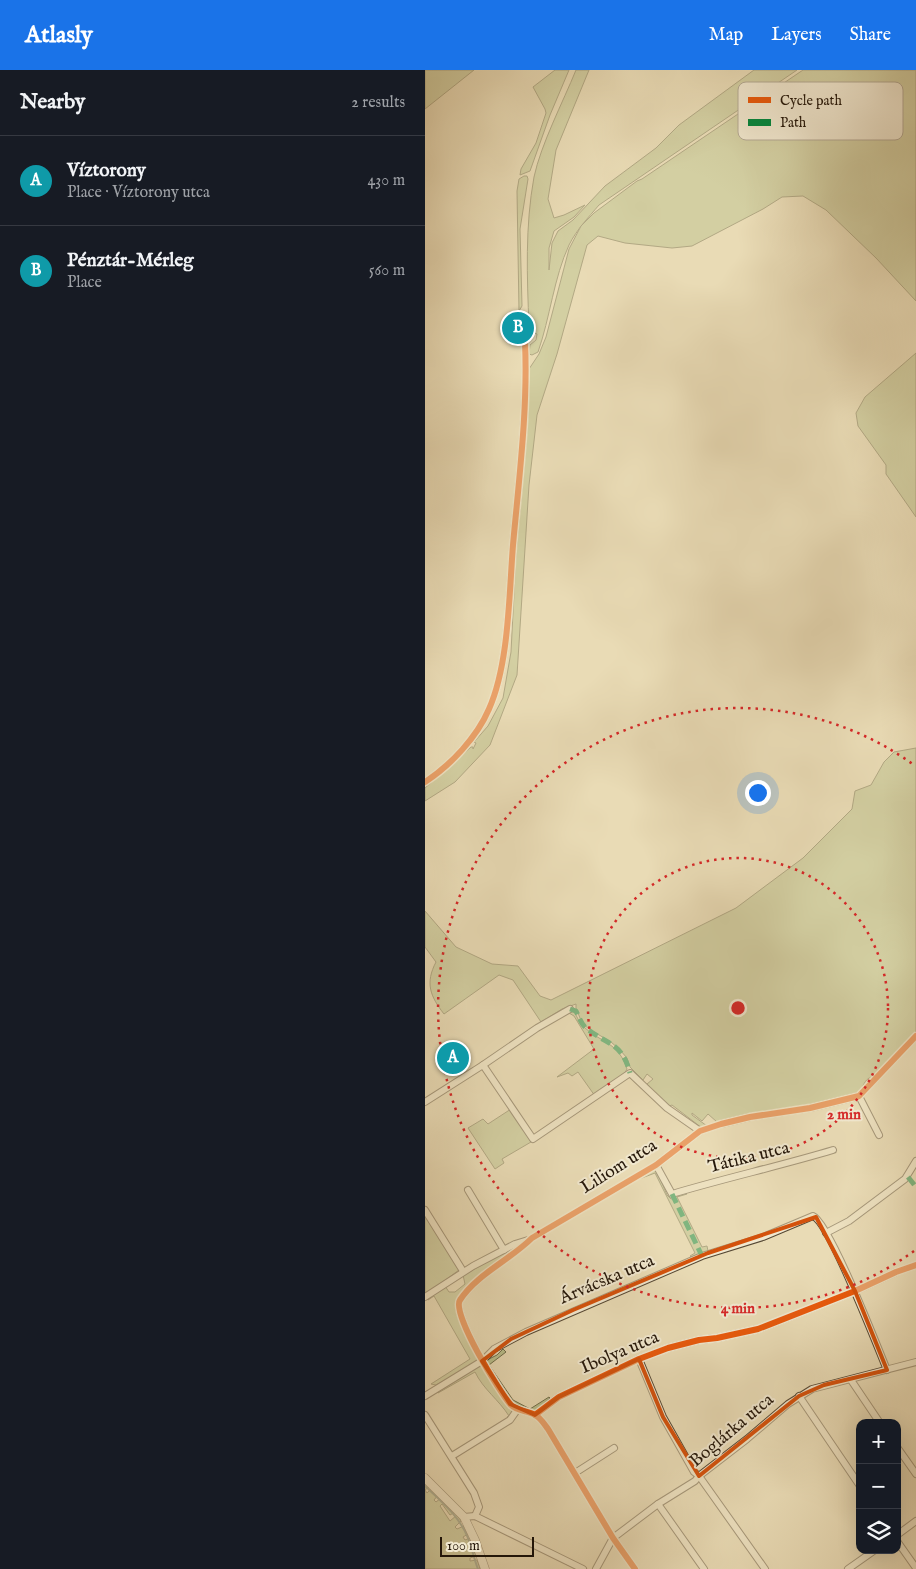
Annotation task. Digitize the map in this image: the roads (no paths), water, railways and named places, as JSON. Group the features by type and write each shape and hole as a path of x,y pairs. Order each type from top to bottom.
{"street":[{"path":"425,782 454,758 478,728 489,711 501,670 524,415 525,342"},
{"path":"425,1102 537,1028 570,1009"},
{"path":"879,1135 859,1096 916,1036"},
{"path":"483,1065 533,1139 630,1072 667,1108 701,1131"},
{"name":"Liliom utca","path":"517,1410 505,1397 482,1361 459,1310 458,1303 474,1285 519,1251 532,1238 656,1165 701,1131 750,1117 810,1108 859,1096"},
{"name":"Tátika utca","path":"656,1165 672,1194 833,1150"},
{"path":"887,1370 855,1291 826,1233 849,1221 905,1180 916,1161"},
{"path":"468,1190 503,1250"},
{"path":"425,1210 463,1271"},
{"name":"Árvácska utca","path":"425,1396 482,1361 494,1349 511,1339 573,1310 708,1253 763,1237 813,1216 818,1218 826,1233"},
{"path":"425,1297 463,1271 503,1250 532,1238"},
{"name":"Ibolya utca","path":"535,1415 559,1397 639,1359 699,1340 758,1329 916,1265"},
{"path":"639,1359 663,1417 694,1472 699,1476 765,1569"},
{"name":"Boglárka utca","path":"596,1569 613,1538 658,1504 695,1481 799,1396 824,1385 851,1380 916,1362"},
{"path":"851,1380 877,1419"},
{"path":"799,1396 856,1480"},
{"path":"452,1456 510,1420 517,1410 535,1415 548,1429 613,1538 635,1569"},
{"path":"425,1415 452,1456 479,1504 475,1516"},
{"path":"575,1473 614,1448"},
{"path":"901,1453 916,1474"},
{"path":"425,1478 464,1517 475,1540 485,1569"},
{"path":"658,1504 704,1569"},
{"path":"464,1517 475,1516 583,1569"},
{"path":"901,1532 916,1521"},
{"path":"901,1547 916,1568"},
{"path":"848,1569 869,1554"}],"waterway":[{"path":"425,1486 449,1510 465,1530 478,1569"}],"place":[{"name":"Pénztár-Mérleg","path":"518,328"},
{"name":"Víztorony","path":"453,1058"}]}
